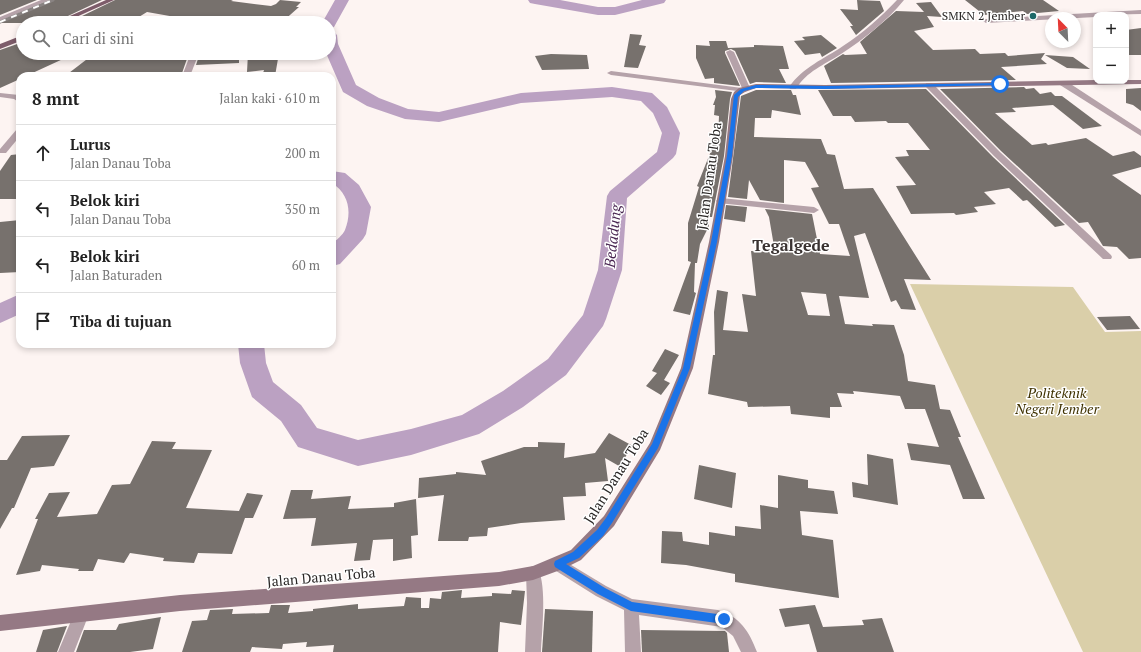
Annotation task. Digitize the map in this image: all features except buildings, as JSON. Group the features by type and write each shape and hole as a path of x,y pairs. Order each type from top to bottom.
{"main road":[{"path":"75,16 111,0"},
{"path":"0,47 16,40"},
{"path":"744,89 762,86 929,86 1141,82"},
{"name":"Jalan Danau Toba","path":"0,623 180,603 499,579 534,573 576,555 600,533 655,446 686,368 714,242 729,156 735,99 737,94 744,89"}],"street":[{"path":"34,0 44,1"},
{"path":"793,87 798,78 861,36 901,0"},
{"path":"0,19 44,1"},
{"path":"986,21 1141,12"},
{"path":"611,73 744,89 730,52"},
{"path":"187,72 192,60"},
{"path":"1063,83 1141,134"},
{"path":"929,86 998,154 1107,257"},
{"path":"0,95 16,98"},
{"path":"3,151 16,136"},
{"path":"721,201 814,210"},
{"path":"558,564 602,591 631,606 724,619 739,632 749,652"},
{"path":"533,652 536,603 534,573"},
{"path":"631,606 633,652"},
{"path":"66,652 81,614"}],"green space":[{"name":"Politeknik Negeri Jember","path":"910,284 1073,287 1105,332 1141,331 1141,652 1083,652"}],"waterway":[{"name":"Bedadung","path":"333,16 342,0"},
{"name":"Bedadung","path":"535,0 598,11 615,11 659,0"},
{"name":"Bedadung","path":"251,348 253,363 262,389 291,413 308,438 358,453 411,442 469,425 513,399 557,367 594,319 610,270 617,196 666,154 671,133 661,111 646,97 612,92 521,98 439,117 405,114 373,102 349,88 336,58"},
{"name":"Bedadung","path":"336,177 338,177 352,190 360,207 355,234 336,254"},
{"name":"Bedadung","path":"0,314 16,305"}],"railway":[{"path":"0,22 53,0"}],"place":[{"name":"SMKN 2 Jember","path":"1033,16"}],"district":[{"name":"Tegalgede","path":"791,245"}],"route":[{"path":"724,619 631,606 602,591 558,564 576,555 600,533 609,520 655,446 686,368 714,242 729,156 735,99 737,94 742,90 756,86 825,87 1000,84"}]}
